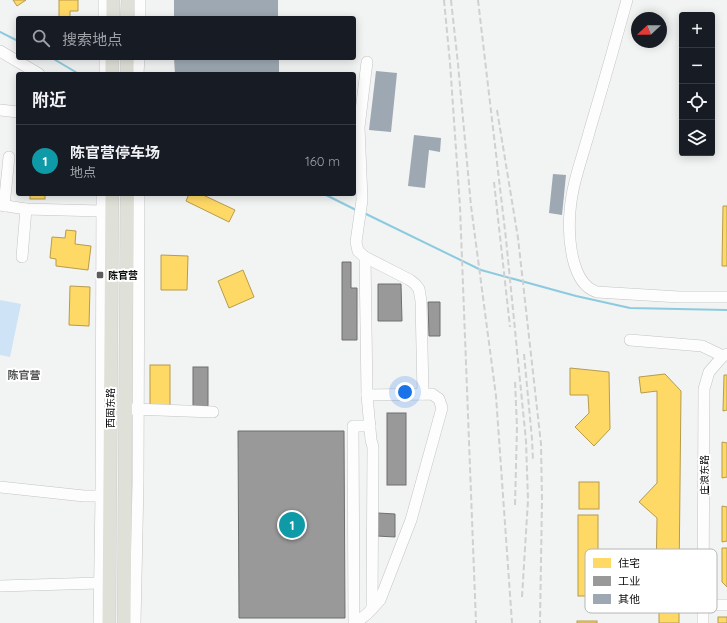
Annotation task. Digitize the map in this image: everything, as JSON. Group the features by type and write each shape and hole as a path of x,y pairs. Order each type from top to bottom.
{"main road":[{"path":"113,0 113,16"},
{"path":"127,16 128,0"},
{"path":"127,60 130,72"},
{"name":"西固东路","path":"109,623 105,496 112,196"},
{"name":"西固东路","path":"124,623 127,196"}],"street":[{"path":"104,0 104,16"},
{"path":"140,0 140,16"},
{"path":"627,0 574,185 570,221 572,255 583,283 589,289 597,292 679,297 727,297"},
{"path":"0,51 36,72"},
{"path":"131,72 138,60"},
{"path":"367,62 359,127 362,200 356,242 358,251 365,257 410,280 419,289 421,301 422,394"},
{"path":"109,67 124,72"},
{"path":"0,110 16,112"},
{"path":"9,157 2,205 26,209 101,211"},
{"path":"99,623 99,583 105,496 102,196"},
{"path":"135,623 139,409 139,196"},
{"path":"22,257 26,209"},
{"path":"365,257 367,395 373,447 372,609"},
{"path":"630,340 702,346 725,355"},
{"name":"庄浪东路","path":"703,549 704,389 709,372 725,355"},
{"path":"355,623 372,609 380,600 411,520 442,408 436,396 432,394 367,395"},
{"path":"125,409 213,412"},
{"path":"355,623 353,426 370,426"},
{"path":"0,486 84,496 105,496"},
{"path":"0,586 99,583"}],"shaded area":[{"path":"0,300 21,304 10,357 0,355"}],"building: 住宅":[{"path":"13,0 26,0 17,6"},
{"path":"59,0 78,0 78,11 70,11 70,16 59,16"},
{"path":"30,196 45,196 45,199 30,199"},
{"path":"188,196 205,196 235,210 229,222 186,201"},
{"path":"723,206 727,206 727,266 722,266"},
{"path":"66,230 76,231 75,244 91,246 88,270 56,266 56,259 50,258 52,237 65,238"},
{"path":"161,255 188,256 187,290 161,290"},
{"path":"243,270 254,297 229,308 218,281"},
{"path":"70,286 90,287 89,326 69,325"},
{"path":"150,365 170,365 170,407 150,407"},
{"path":"570,368 609,372 610,429 594,446 575,427 589,413 588,395 570,395"},
{"path":"665,374 681,391 679,549 656,549 657,518 639,502 657,483 657,391 641,393 639,377"},
{"path":"724,375 727,375 727,410 723,411"},
{"path":"722,442 727,443 727,477 722,478"},
{"path":"579,482 599,482 599,509 579,509"},
{"path":"722,506 727,507 727,541 722,542"},
{"path":"578,515 598,515 598,549 585,549 585,596 578,596"},
{"path":"722,548 727,548 727,587 722,582"},
{"path":"659,613 679,613 679,623 659,623"},
{"path":"718,617 727,617 727,623 718,623"},
{"path":"577,621 597,621 597,623 577,623"}],"building: 工业":[{"path":"342,262 351,262 351,288 357,288 357,340 342,340"},
{"path":"378,284 401,284 402,321 378,321"},
{"path":"428,302 440,302 440,336 429,336"},
{"path":"193,367 208,367 208,406 193,406"},
{"path":"387,413 406,413 406,485 387,485"},
{"path":"238,431 344,431 345,618 239,618"},
{"path":"378,513 395,514 395,537 377,536"}],"building: 其他":[{"path":"174,0 278,0 278,16 174,16"},
{"path":"174,60 279,60 279,72 175,72"},
{"path":"376,71 397,73 391,132 369,130"},
{"path":"414,135 441,138 440,152 429,150 425,188 408,186"},
{"path":"553,174 566,175 562,215 549,213"}],"waterway":[{"path":"0,32 16,40"},
{"path":"55,60 76,72"},
{"path":"328,196 356,210"},
{"path":"364,213 481,270 576,296 630,308 727,310"}],"railway":[{"path":"444,0 460,207 476,623"},
{"path":"451,0 471,206 496,396 512,623"},
{"path":"478,0 506,239 526,441 528,500 522,597"},
{"path":"497,110 518,238 541,444 542,499 540,623"},
{"path":"494,182 510,327"},
{"path":"524,354 533,461"},
{"path":"515,381 517,427 515,505"}],"place":[{"name":"陈官营","path":"100,275"},
{"name":"陈官营停车场","path":"292,525"}],"district":[{"name":"陈官营","path":"24,375"}]}
